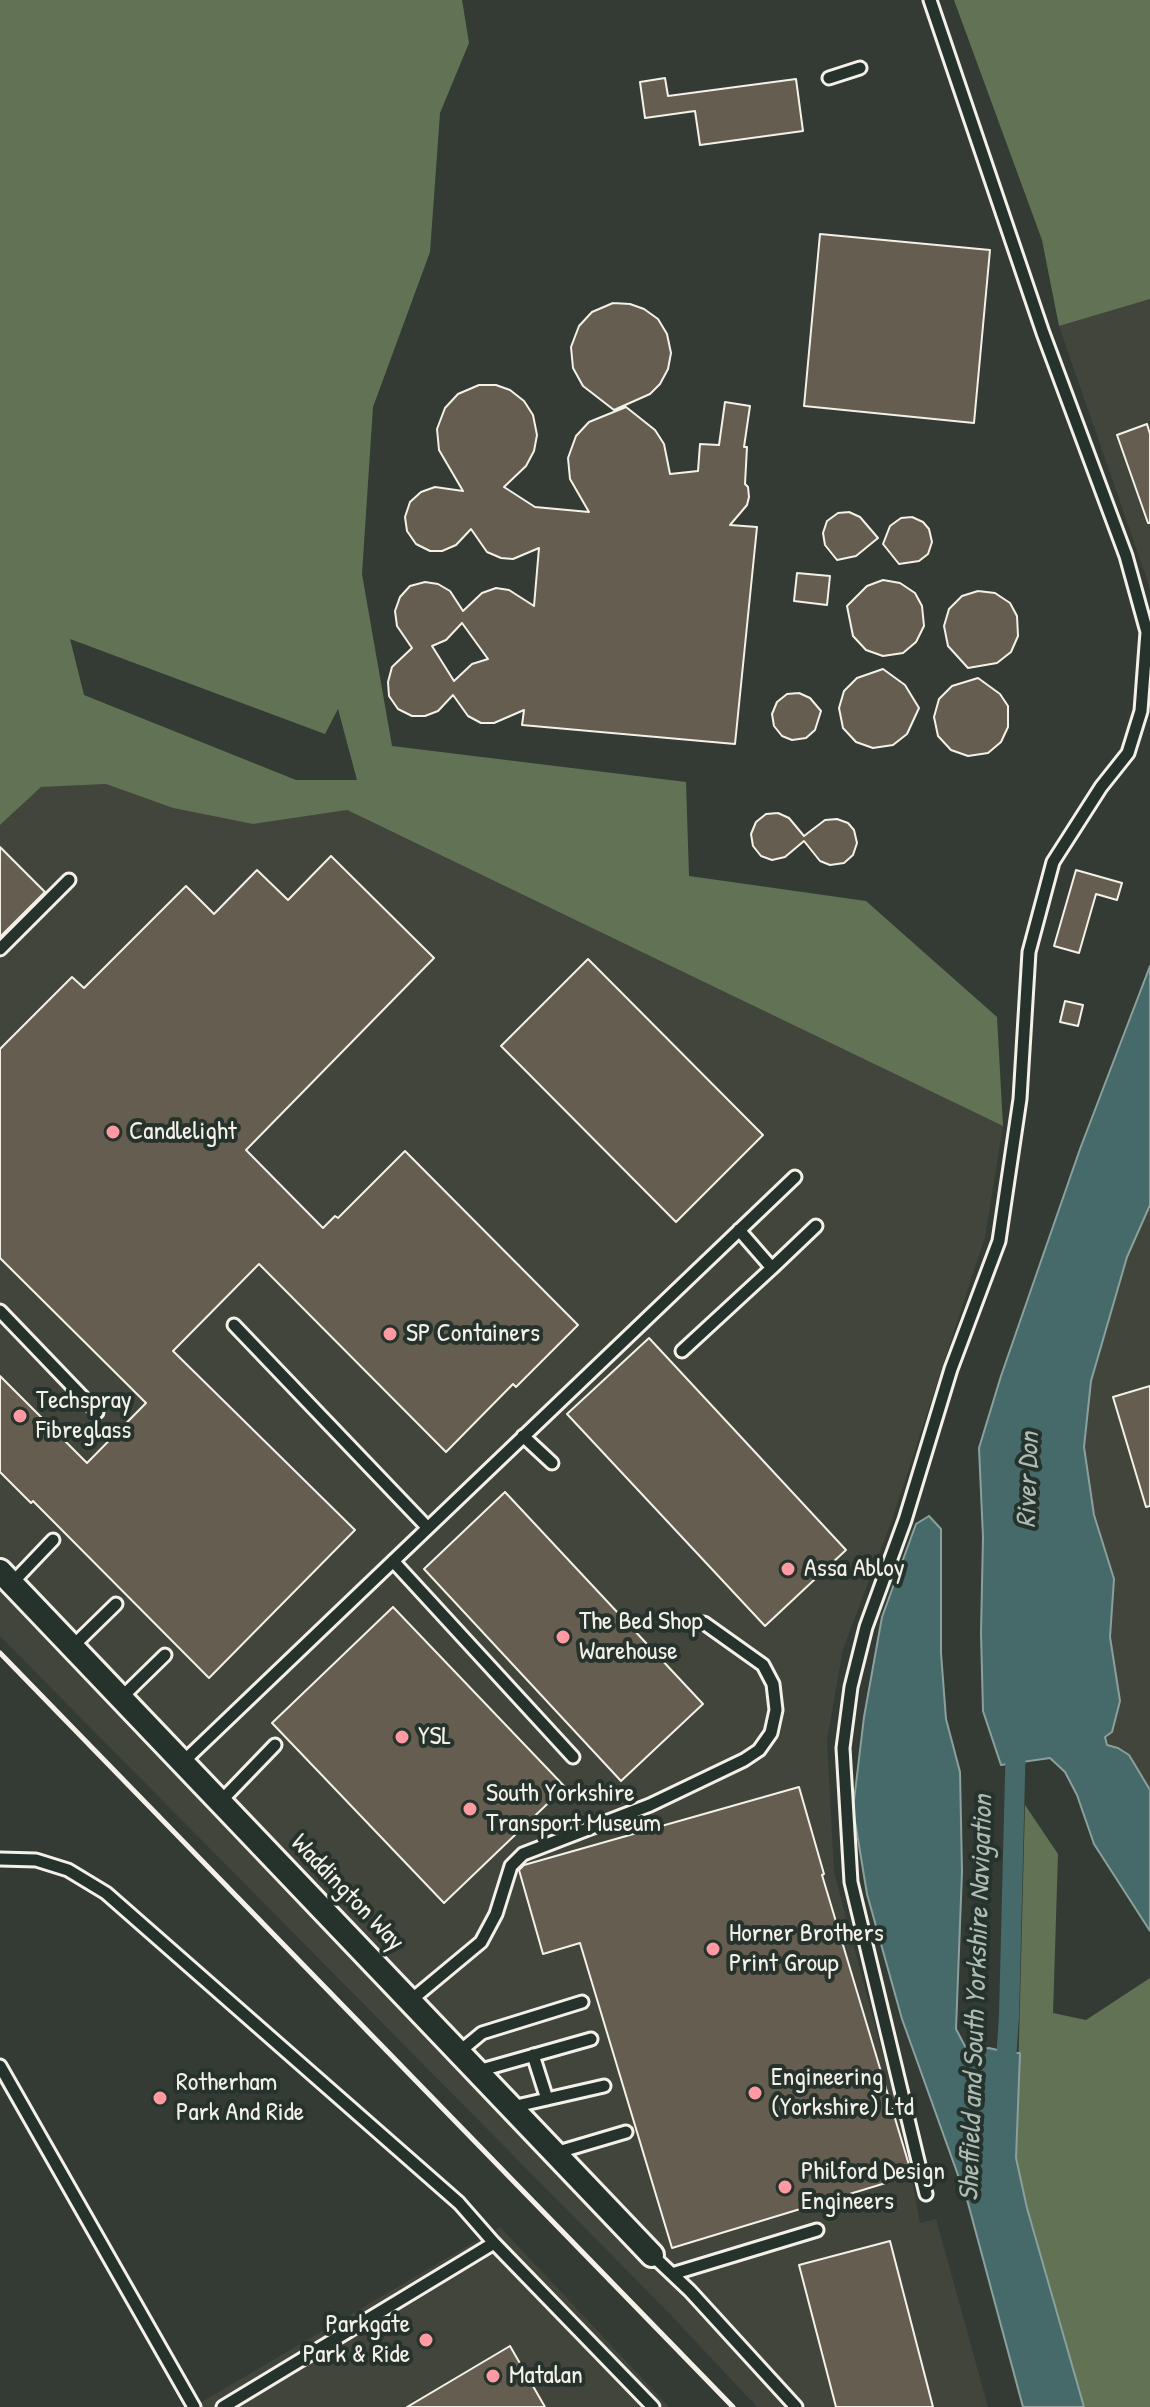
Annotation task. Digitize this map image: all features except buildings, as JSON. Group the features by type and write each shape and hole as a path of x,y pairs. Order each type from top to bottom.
{"street":[{"name":"Waddington Way","path":"6,1577 652,2255"}],"lane":[{"path":"926,2194 851,1882 843,1748 851,1687 866,1627 905,1520 951,1369 999,1241 1020,1099 1029,952 1053,862 1101,787 1128,753 1141,711 1147,632 1126,556 1053,360 930,0"},
{"path":"829,78 860,68"},
{"path":"0,949 69,880"},
{"path":"183,1762 795,1177"},
{"path":"682,1351 816,1226"},
{"path":"739,1230 772,1268"},
{"path":"0,1311 97,1412"},
{"path":"234,1325 427,1527"},
{"path":"523,1436 552,1463"},
{"path":"6,1577 53,1540"},
{"path":"393,1561 573,1757"},
{"path":"73,1646 116,1604"},
{"path":"410,2001 481,1942 496,1914 511,1866 523,1854 650,1805 759,1750 771,1733 776,1710 773,1684 763,1665 704,1623"},
{"path":"122,1697 165,1655"},
{"path":"221,1801 275,1745"},
{"path":"0,1859 36,1860 68,1870 106,1893 459,2203 653,2407"},
{"path":"459,2052 482,2033 582,2002"},
{"path":"477,2071 591,2039"},
{"path":"533,2055 547,2099"},
{"path":"0,2066 194,2407"},
{"path":"512,2107 604,2086"},
{"path":"555,2153 626,2132"},
{"path":"672,2274 817,2230"},
{"path":"223,2407 494,2243"},
{"path":"652,2255 796,2407"}],"shaded area":[{"path":"1150,299 1150,588 1059,326"},
{"path":"106,784 173,808 253,824 346,810 1003,1126 985,1237 891,1523 843,1649 827,1740 834,1872 902,2127 920,2223 936,2219 988,2407 757,2407 671,2315 0,1636 0,825 41,787"},
{"path":"1150,1205 1150,1790 1129,1755 1107,1745 1105,1737 1120,1701 1110,1637 1114,1579 1094,1515 1084,1447 1091,1381 1127,1257"},
{"path":"500,2227 669,2407 193,2407"}],"green space":[{"path":"0,0 462,0 469,43 440,113 430,252 373,407 362,574 392,746 686,782 689,876 866,901 997,1017 1003,1126 347,810 253,824 173,808 106,784 41,787 0,825","holes":["70,639 325,734 338,709 357,780 296,780 84,695"]},
{"path":"954,0 1150,0 1150,299 1059,326 1042,240"},
{"path":"1025,1805 1058,1854 1053,2013 1086,2020 1150,1978 1150,2407 1084,2407 1027,2208 1016,2158"}],"water":[{"name":"River Don","path":"1150,966 1150,1205 1127,1257 1091,1381 1084,1447 1094,1515 1114,1579 1110,1637 1120,1701 1112,1732 1105,1737 1107,1745 1129,1755 1150,1790 1150,1931 1094,1844 1077,1795 1065,1772 1050,1758 1001,1765 983,1711 983,1537 979,1448 1080,1149"},
{"path":"929,1516 941,1529 941,1653 946,1719 960,1772 962,1872 956,2029 967,2050 989,2048 1020,2053 1016,2158 1027,2208 1084,2407 1023,2407 968,2203 902,2019 867,1894 853,1809 864,1717 882,1617 916,1524"}],"waterway":[{"name":"Sheffield and South Yorkshire Navigation","path":"1005,2077 1016,1737"}],"railway":[{"path":"0,1653 733,2407"}],"place":[{"name":"Candlelight","path":"113,1132"},
{"name":"SP Containers","path":"390,1334"},
{"name":"Techspray Fibreglass","path":"20,1416"},
{"name":"Assa Abloy","path":"788,1569"},
{"name":"The Bed Shop Warehouse","path":"563,1637"},
{"name":"YSL","path":"402,1737"},
{"name":"South Yorkshire Transport Museum","path":"470,1809"},
{"name":"Horner Brothers Print Group","path":"713,1949"},
{"name":"Engineering (Yorkshire) Ltd","path":"755,2093"},
{"name":"Rotherham Park And Ride","path":"160,2098"},
{"name":"Philford Design Engineers","path":"785,2187"},
{"name":"Parkgate Park & Ride","path":"426,2340"},
{"name":"Matalan","path":"493,2376"}]}
